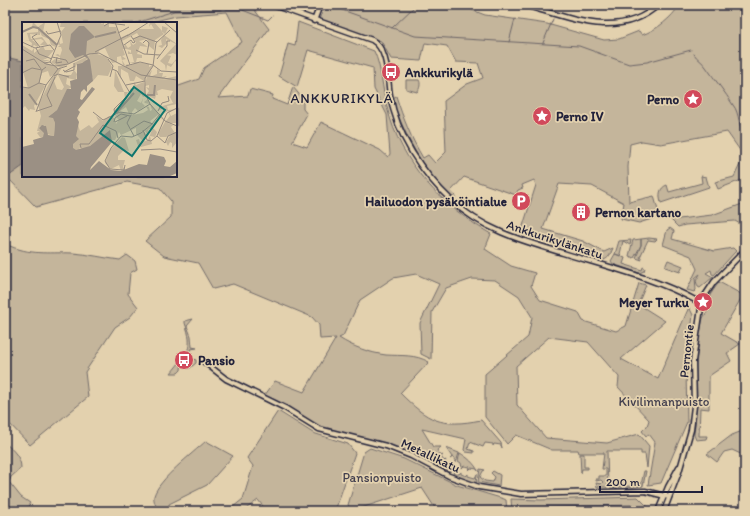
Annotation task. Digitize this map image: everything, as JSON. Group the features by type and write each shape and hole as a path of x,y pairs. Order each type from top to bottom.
{"street":[{"path":"273,5 314,21 320,5"},
{"path":"524,5 582,22 608,25 634,20 645,15 658,5"},
{"name":"Ankkurikylänkatu","path":"314,21 372,40 380,47 384,57 392,105 406,140 423,170 460,208 482,222 519,240 648,279 697,301"},
{"path":"704,297 708,301 707,304 701,308 697,301 699,298 704,297 714,282 745,250"},
{"name":"Pernontie","path":"664,511 688,443 693,422 692,371 701,308"},
{"name":"Metallikatu","path":"203,361 226,379 279,405 319,429 391,448 412,456 449,476 479,487 522,494 639,491 669,497"},
{"name":"Pernontie","path":"658,511 664,495 680,466"}],"green space":[{"name":"Kivilinnanpuisto","path":"5,5 251,5 269,29 218,98 248,96 250,89 273,95 272,99 287,105 293,87 303,99 303,109 307,114 292,142 307,147 321,122 380,150 388,157 390,154 387,115 374,89 373,68 308,50 297,87 279,76 288,44 295,46 298,22 374,51 379,64 385,100 393,128 413,165 440,197 473,223 491,234 485,249 511,266 535,273 531,286 540,300 578,312 583,321 616,331 626,326 639,283 646,285 638,304 665,321 621,359 658,379 689,307 693,315 686,370 687,422 661,483 648,485 655,442 649,434 646,436 642,431 647,426 649,420 618,387 619,377 588,342 549,337 516,366 517,405 546,438 607,443 639,434 649,446 647,468 645,454 641,454 641,451 607,451 608,487 597,487 596,483 601,484 603,482 601,480 596,481 596,479 599,479 599,476 606,476 606,469 602,469 604,453 579,453 578,450 552,450 516,435 507,444 485,417 485,374 528,337 532,317 519,296 495,280 472,279 446,288 432,312 431,359 421,354 420,323 439,284 416,274 393,278 360,300 343,336 339,338 356,347 374,353 413,357 424,359 429,362 400,393 427,416 436,420 455,423 481,420 501,443 502,448 501,445 494,444 493,446 493,444 485,443 483,447 470,442 468,449 474,451 474,453 466,452 464,450 466,439 422,429 433,447 441,447 437,450 441,456 443,455 441,457 444,461 446,460 445,462 449,468 451,468 450,472 413,454 387,444 321,428 265,395 275,381 304,392 336,338 320,339 319,325 312,317 233,284 213,289 198,263 164,256 145,241 171,217 171,201 160,188 127,182 36,207 7,177 22,152 22,177 177,177 177,87 199,79 204,68 242,42 227,12 176,16 151,22 22,22 22,114 5,115"},
{"path":"281,5 303,5 300,12"},
{"path":"326,5 459,5 485,15 547,24 604,40 619,39 639,31 642,35 648,33 663,23 680,5 745,5 745,181 744,179 718,189 715,182 734,177 744,156 727,132 661,144 642,141 630,144 628,167 629,202 654,196 659,214 658,217 639,223 621,219 624,203 592,186 559,184 543,229 583,241 604,252 613,248 611,254 603,260 574,249 532,237 525,232 523,226 536,185 534,180 522,185 523,188 518,190 516,195 464,177 451,191 456,196 454,199 443,189 418,156 411,144 394,105 393,98 396,96 401,112 423,158 428,155 435,163 446,152 444,101 467,84 483,78 478,63 456,62 447,46 425,43 421,61 391,59 381,41 319,19"},
{"path":"599,5 627,5 613,9"},
{"path":"406,80 419,80 420,86 417,92 406,89"},
{"path":"701,176 706,177 709,187 661,203 660,192 664,186 667,185 669,192 702,183"},
{"path":"745,203 745,227 735,221 685,225 678,227 671,220 712,215"},
{"path":"670,228 674,231 672,239 714,251 733,248 736,251 714,275 712,274 711,270 706,273 713,277 700,288 698,287 696,281 700,274 695,278 696,290 694,292 687,290 697,269 691,256 663,245 667,230"},
{"path":"641,239 657,239 655,241 648,240 640,257 642,260 636,258 641,245"},
{"path":"641,239 641,245 634,258 629,256 633,240"},
{"path":"631,240 630,245 623,241 620,254 622,256 615,254 619,241"},
{"path":"5,244 15,248 39,253 73,253 120,260 127,255 135,261 137,269 130,273 128,294 138,307 130,317 115,327 85,372 88,397 30,445 5,419"},
{"path":"615,254 625,258 623,264 642,270 643,267 645,268 644,271 639,273 613,264 611,261"},
{"path":"668,260 683,266 680,272 665,267"},
{"path":"719,282 743,295 721,333 740,344 727,353 731,361 709,376 709,409 700,408 699,436 707,436 706,439 696,440 694,435 697,401 696,365 699,338 703,318 711,306 710,295"},
{"path":"193,319 187,326 191,336 192,347 197,348 191,349 182,360 188,350 189,345 188,332 185,321"},
{"path":"193,359 196,360 196,363 190,368 187,368 187,362"},
{"path":"182,360 181,370 178,373 171,373"},
{"path":"278,411 313,433 348,444 355,453 335,511 267,511 258,500 243,511 228,511 243,499 253,466 247,458"},
{"path":"745,430 745,456 732,450 724,452 717,462 707,454 732,435"},
{"path":"206,441 233,456 207,485 169,504 170,511 158,511 154,496 162,482"},
{"path":"5,443 14,451 20,460 21,468 11,477 9,482 21,497 30,503 25,511 5,511"},
{"name":"Pansionpuisto","path":"370,448 404,459 457,485 504,499 506,500 507,511 481,511 476,509 437,511 422,488 352,511 348,505 364,452"},
{"path":"446,448 459,453 456,463 453,457 450,459 452,457"},
{"path":"460,453 477,469 471,468 469,470 470,467 464,466 462,468 461,463 458,461"},
{"path":"580,454 584,454 584,467 588,467 588,469 582,469 581,473"},
{"path":"454,469 454,472 459,474 461,472 461,474 466,476 468,474 468,476 475,478 477,474 476,484 453,475"},
{"path":"480,469 485,470 480,477 485,481 493,482 495,477 491,473 493,471 500,475 499,486 478,482"},
{"path":"644,471 646,471 643,486 617,490 617,487 641,485"},
{"path":"638,497 652,511 632,511 631,505 518,508 518,511 512,511 511,499 541,500"}],"shaded area":[{"path":"5,57 22,61 22,167 5,179"}],"waterway":[{"path":"392,28 416,5"},
{"path":"331,6 415,36 579,46 629,64 647,62 691,50"},
{"path":"226,9 240,9 268,20 272,16"},
{"path":"139,22 174,11 221,10"},
{"path":"509,42 515,19"},
{"path":"543,43 553,19"},
{"path":"694,54 705,65 727,95 737,112 741,129 745,136"}],"place":[{"name":"Ankkurikylä","path":"391,72"},
{"name":"Perno","path":"693,99"},
{"name":"Perno IV","path":"542,116"},
{"name":"Hailuodon pysäköintialue","path":"521,201"},
{"name":"Pernon kartano","path":"581,212"},
{"name":"Meyer Turku","path":"703,302"},
{"name":"Pansio","path":"184,360"}],"district":[{"name":"ANKKURIKYLÄ","path":"342,98"}]}
